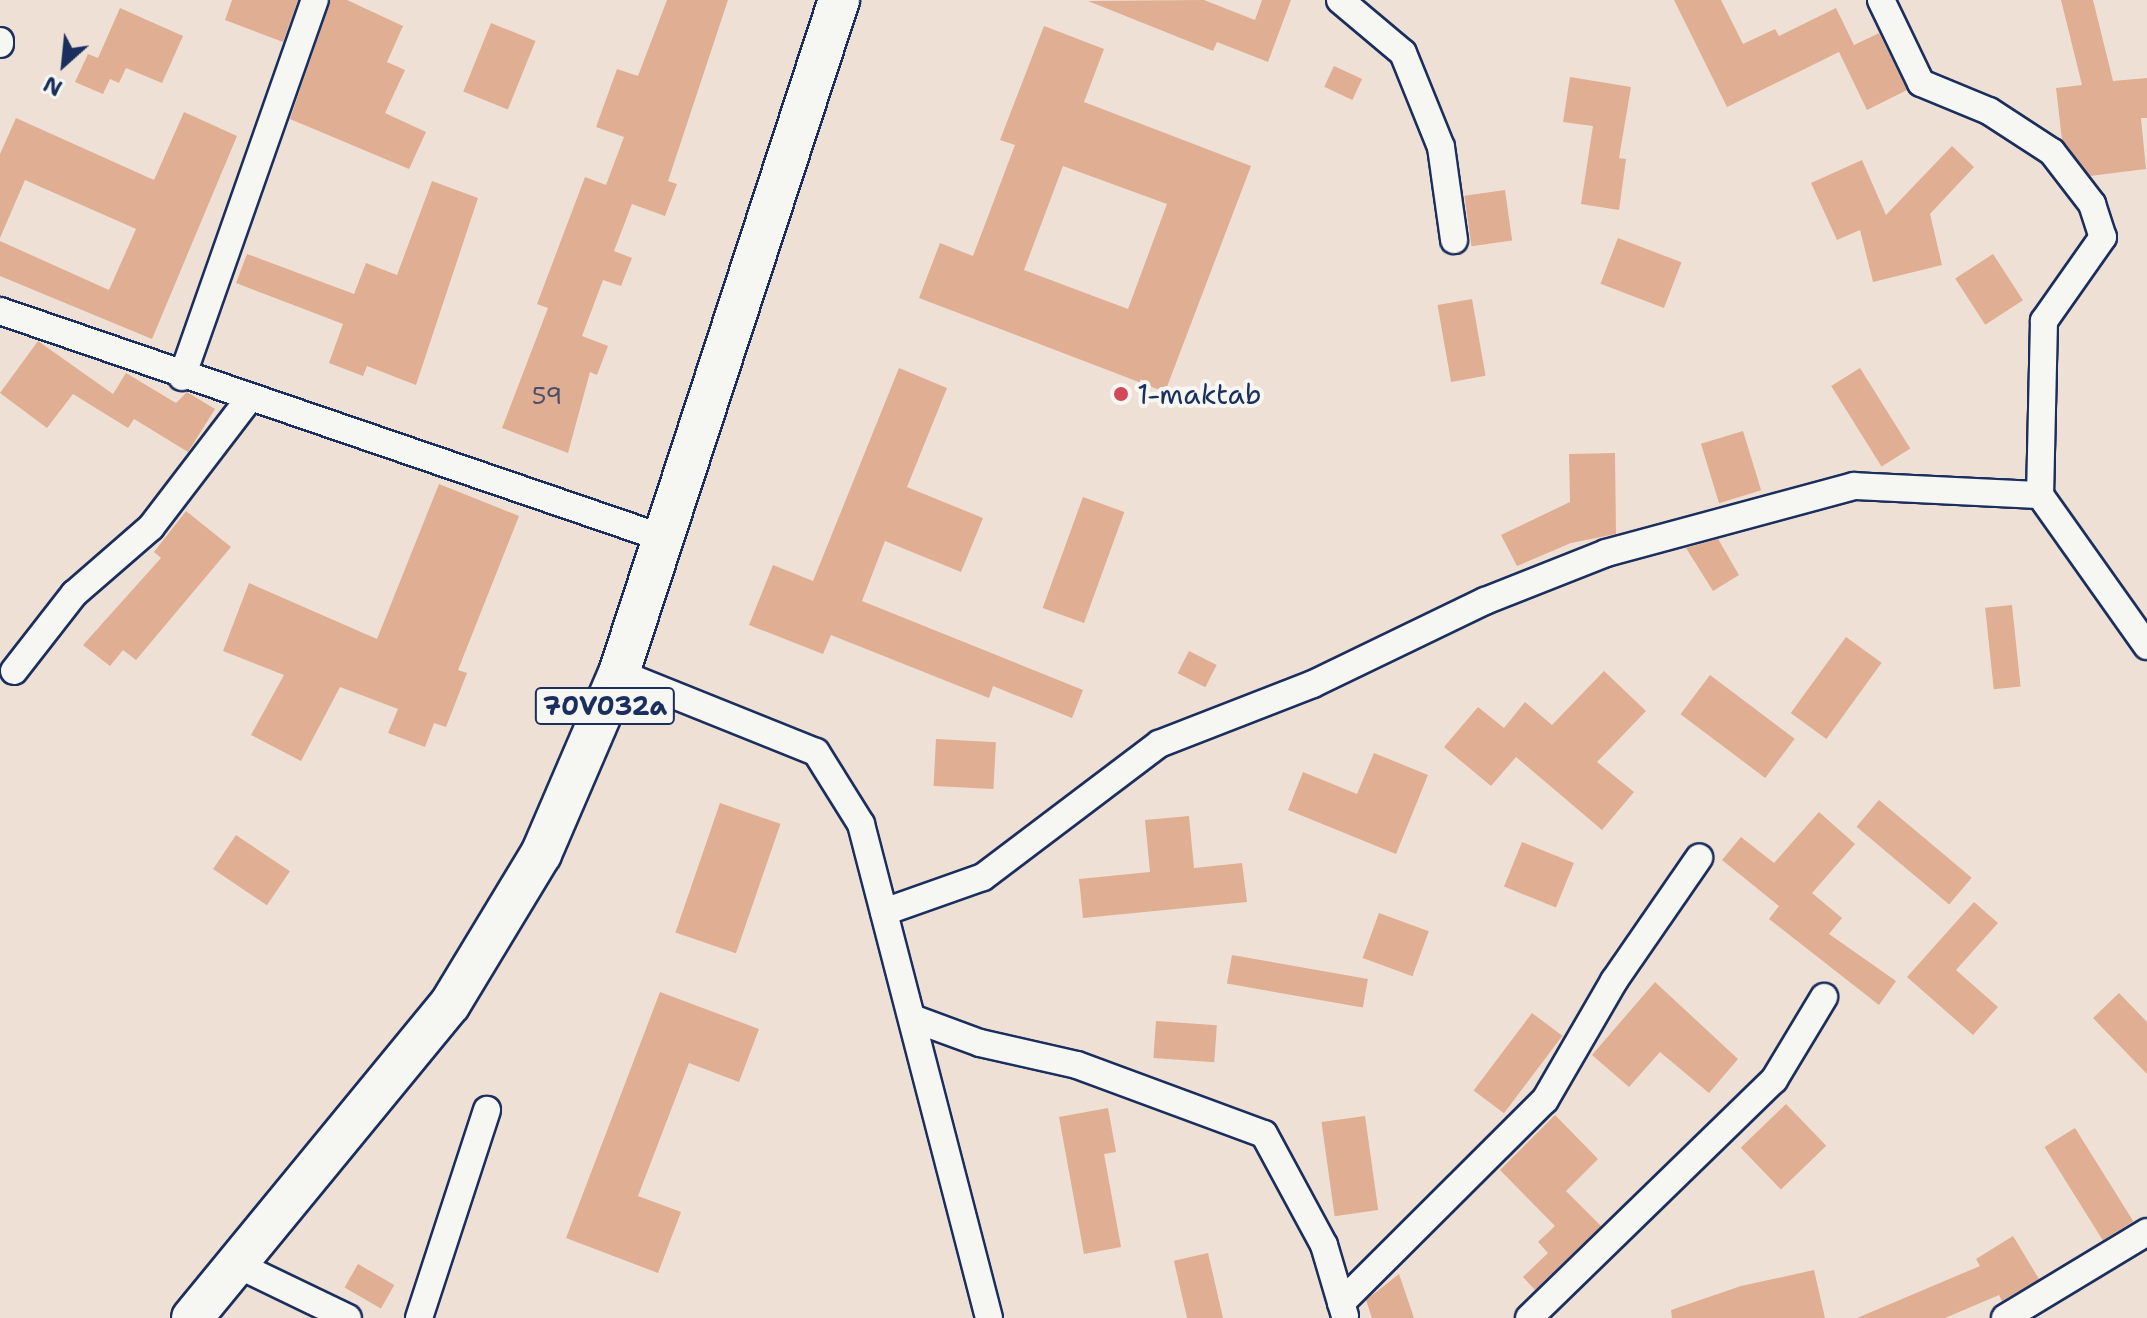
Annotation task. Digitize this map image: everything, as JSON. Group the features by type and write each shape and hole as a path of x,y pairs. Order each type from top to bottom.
{"main road":[{"name":"70V032a","path":"192,1318 450,1004 541,854 619,673 839,0"}],"street":[{"path":"182,377 315,0"},
{"path":"1340,0 1403,53 1441,147 1454,240"},
{"path":"1881,0 1921,83 1989,111 2052,152 2092,204 2103,237 2044,321 2040,495 2147,646"},
{"path":"0,311 182,377 663,538"},
{"path":"14,671 74,594 151,527 249,399"},
{"path":"884,912 983,877 1159,744 1313,684 1485,601 1606,553 1854,486 2040,495"},
{"path":"619,673 816,752 861,824 989,1318"},
{"path":"912,1018 980,1043 1077,1065 1264,1134 1324,1245 1343,1310 1545,1100 1614,981 1699,858"},
{"path":"1529,1318 1774,1080 1824,997"},
{"path":"419,1318 487,1110"},
{"path":"2005,1318 2147,1232"},
{"path":"236,1264 348,1318"}],"building":[{"path":"232,0 298,0 283,42 225,20"},
{"path":"331,0 347,0 403,26 387,62 405,70 385,113 426,132 409,169 290,119"},
{"path":"667,0 728,0 668,181 677,184 665,216 632,204 614,251 632,258 621,286 603,280 582,336 608,346 597,375 590,372 568,453 502,428 548,308 537,304 585,177 606,185 624,137 596,127 617,69 638,76"},
{"path":"1204,0 1255,20 1262,0 1291,0 1268,62 1217,42 1213,51 1088,1"},
{"path":"1674,0 1721,0 1743,44 1775,29 1779,36 1836,8 1854,45 1850,47 1879,33 1907,90 1867,110 1839,52 1727,107"},
{"path":"2061,0 2093,0 2113,81 2147,78 2147,118 2141,118 2146,169 2090,176 2062,140 2056,88 2082,85"},
{"path":"120,8 183,36 162,83 126,68 119,83 110,79 103,94 75,82 88,54 98,58"},
{"path":"491,23 536,41 508,110 463,92"},
{"path":"1044,26 1104,49 1084,102 1251,166 1165,392 919,298 940,243 973,256 1015,145 1000,140","holes":["1063,166 1167,204 1128,309 1024,270"]},
{"path":"1334,66 1362,79 1352,100 1324,87"},
{"path":"1570,77 1631,87 1619,158 1626,159 1619,210 1581,204 1593,126 1563,122"},
{"path":"184,112 237,136 152,339 0,276 0,241 109,290 136,229 25,180 0,238 0,154 16,118 154,180"},
{"path":"1952,146 1974,167 1930,214 1942,265 1873,282 1860,230 1837,240 1811,183 1862,160 1886,215"},
{"path":"432,181 478,198 416,385 367,366 363,376 329,363 343,324 236,283 247,254 354,294 366,263 397,275"},
{"path":"1505,190 1512,241 1471,246 1464,196"},
{"path":"1618,238 1681,262 1664,308 1600,284"},
{"path":"1993,254 2023,300 1985,325 1955,279"},
{"path":"1472,299 1486,376 1451,382 1438,305"},
{"path":"38,341 113,394 126,373 176,403 187,392 215,409 188,452 134,419 128,428 73,394 47,428 0,393"},
{"path":"899,368 947,388 907,487 983,518 961,572 885,541 862,601 1083,690 1072,718 993,686 989,698 831,635 823,654 749,625 773,565 813,581"},
{"path":"1860,368 1910,449 1882,467 1831,386"},
{"path":"1743,431 1761,490 1719,503 1701,444"},
{"path":"1615,453 1616,534 1571,543 1517,566 1501,535 1570,502 1569,454"},
{"path":"439,484 519,516 458,670 467,673 446,727 434,723 425,747 388,733 398,709 340,687 301,761 251,735 284,675 223,651 249,583 377,639"},
{"path":"1083,497 1124,512 1084,623 1043,608"},
{"path":"186,511 231,547 136,660 123,650 110,666 83,645 161,558 154,552"},
{"path":"1718,539 1739,575 1713,591 1686,548"},
{"path":"2012,605 2021,687 1994,689 1985,608"},
{"path":"1846,637 1882,663 1826,739 1791,713"},
{"path":"1189,651 1217,665 1205,687 1178,673"},
{"path":"1604,671 1646,711 1597,762 1634,792 1602,830 1516,757 1491,786 1444,747 1478,707 1504,728 1525,702 1552,725"},
{"path":"1710,675 1795,739 1765,778 1681,714"},
{"path":"936,739 996,742 993,789 934,786"},
{"path":"1374,753 1428,775 1396,854 1288,810 1303,772 1357,794"},
{"path":"1879,800 1972,878 1949,905 1857,827"},
{"path":"720,803 781,824 736,953 675,933"},
{"path":"1819,812 1855,844 1812,893 1842,918 1829,934 1896,981 1879,1005 1769,919 1779,906 1722,860 1741,837 1774,863"},
{"path":"1189,816 1194,868 1242,863 1247,902 1083,918 1079,879 1150,872 1145,820"},
{"path":"236,835 290,871 267,905 213,869"},
{"path":"1522,842 1574,863 1556,907 1504,887"},
{"path":"1974,902 1998,923 1956,970 1998,1007 1973,1035 1907,977"},
{"path":"1379,913 1429,931 1412,976 1363,958"},
{"path":"1232,955 1368,979 1363,1008 1227,984"},
{"path":"1655,982 1738,1059 1709,1093 1660,1052 1629,1087 1592,1055"},
{"path":"660,992 759,1029 739,1082 689,1063 638,1196 681,1212 658,1273 566,1238"},
{"path":"2119,993 2147,1022 2147,1074 2093,1018"},
{"path":"1532,1013 1562,1036 1504,1113 1474,1090"},
{"path":"1156,1021 1217,1025 1214,1062 1153,1058"},
{"path":"1786,1104 1826,1146 1781,1189 1741,1148"},
{"path":"1108,1108 1116,1152 1104,1154 1121,1247 1084,1254 1059,1117"},
{"path":"1555,1115 1598,1159 1566,1191 1601,1226 1535,1290 1523,1277 1548,1253 1538,1242 1555,1226 1500,1170"},
{"path":"1365,1116 1378,1210 1335,1216 1321,1122"},
{"path":"2075,1128 2133,1221 2103,1240 2044,1147"},
{"path":"2013,1236 2039,1279 2002,1301 1999,1295 1945,1318 1857,1318 1980,1266 1976,1259"},
{"path":"1208,1253 1223,1318 1187,1318 1174,1261"},
{"path":"358,1264 394,1285 381,1308 344,1287"},
{"path":"1814,1270 1825,1318 1672,1318 1671,1310 1741,1286"},
{"path":"1399,1274 1414,1318 1372,1318 1366,1300"}],"place":[{"name":"1-maktab","path":"1121,394"}]}
